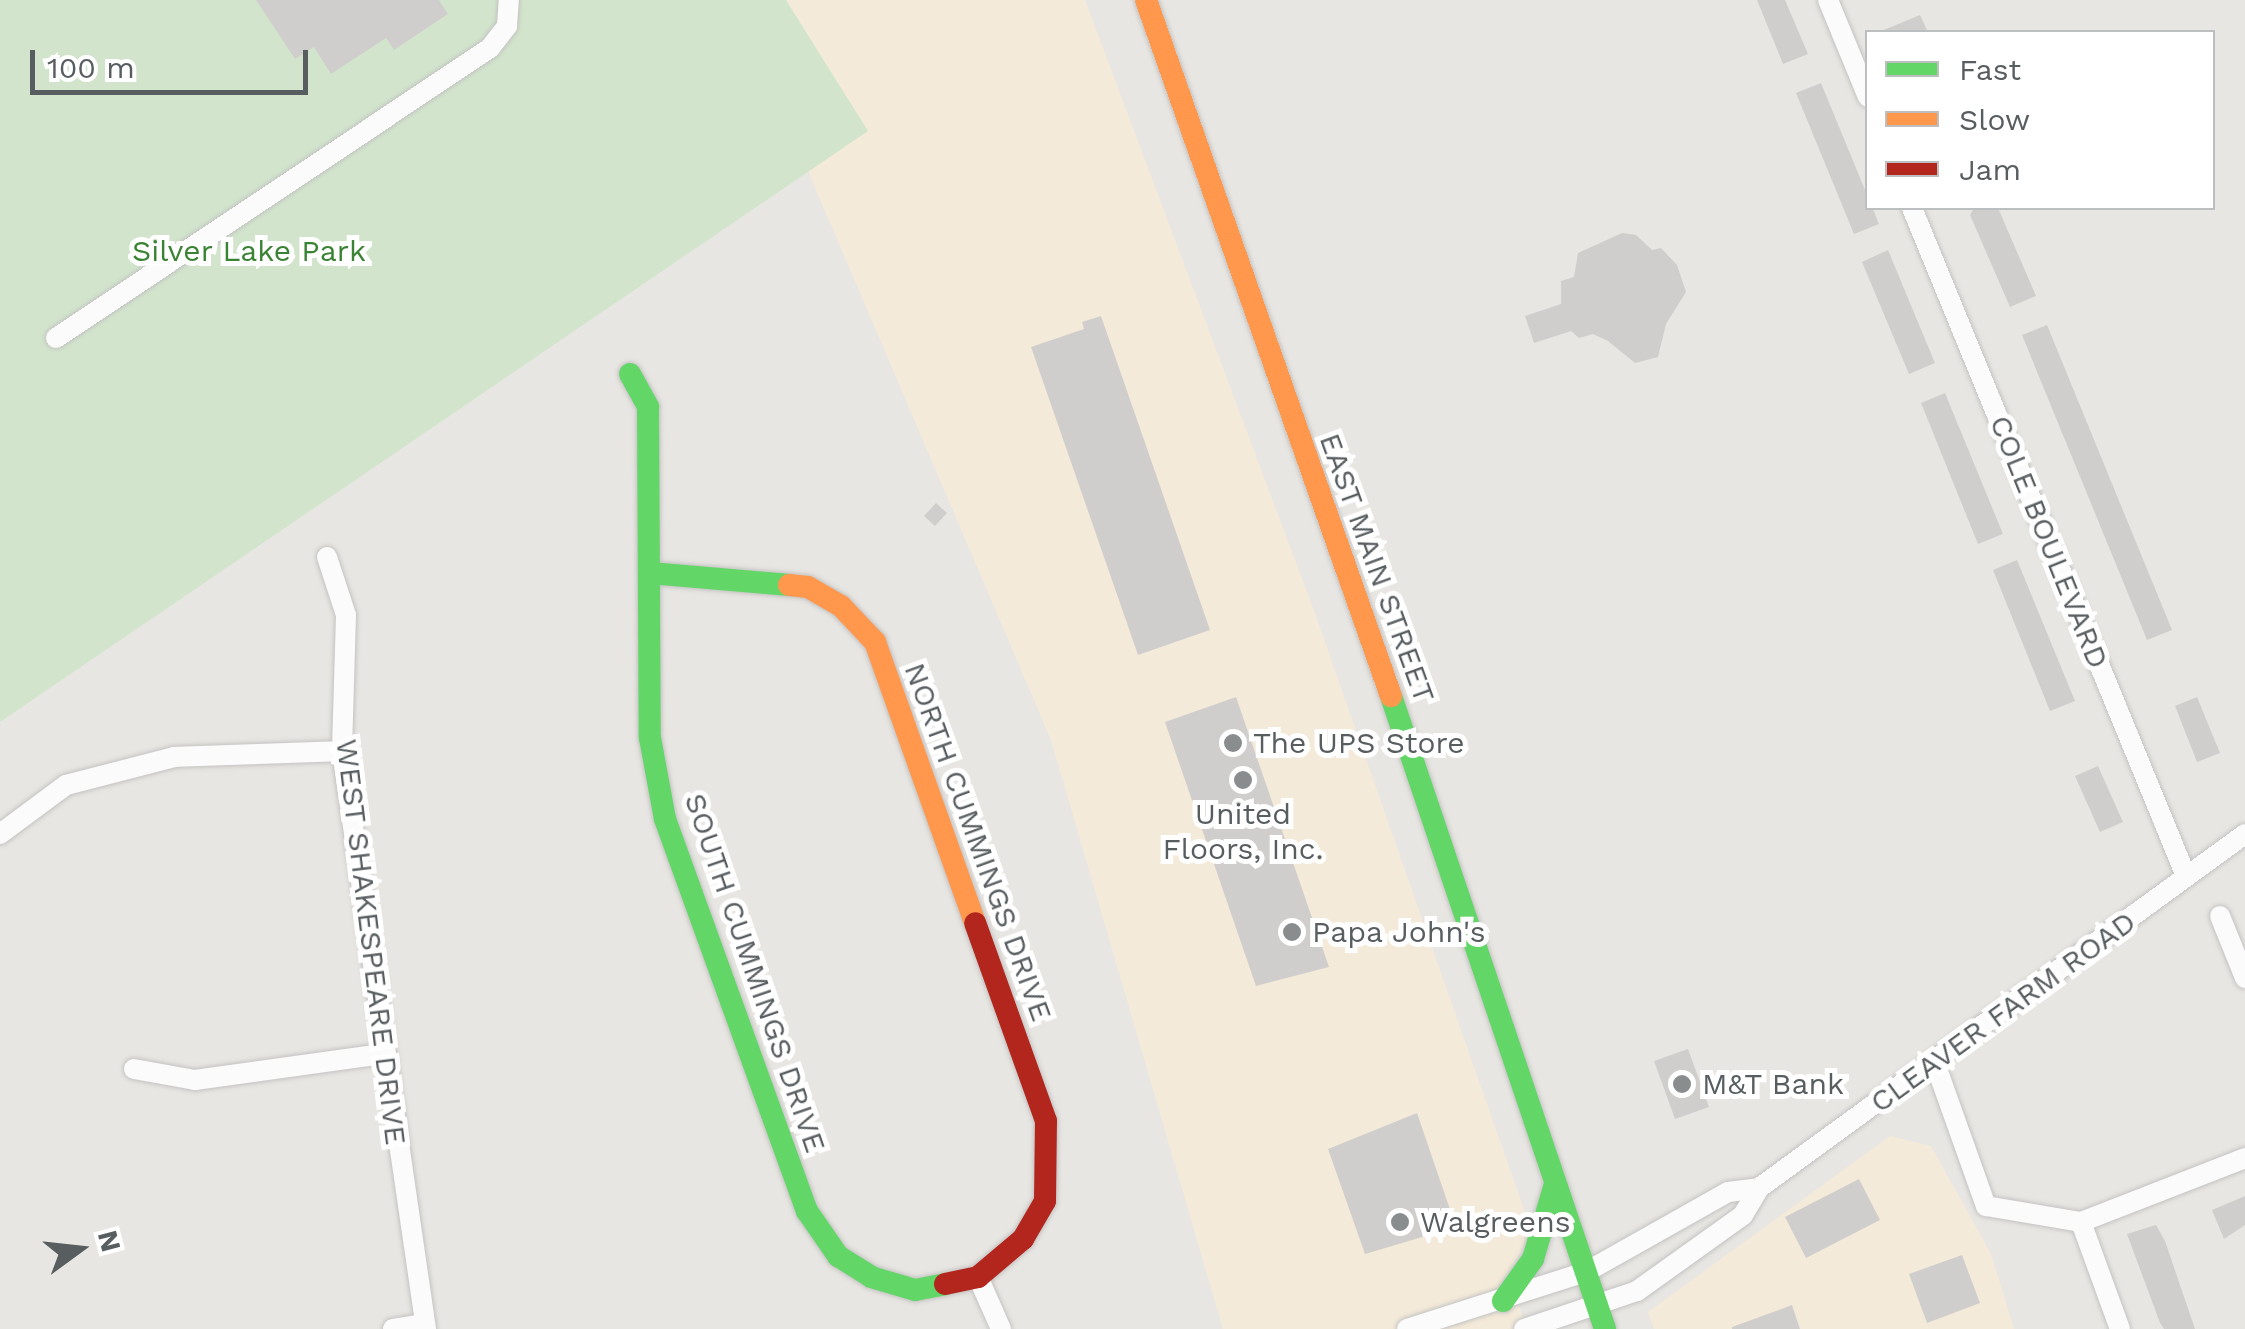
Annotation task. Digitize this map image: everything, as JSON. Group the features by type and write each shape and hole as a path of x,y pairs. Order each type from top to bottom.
{"street":[{"path":"56,338 490,48 507,26 509,0"},
{"path":"1828,0 1865,91"},
{"name":"EAST MAIN STREET","path":"1153,3 1605,1329"},
{"name":"COLE BOULEVARD","path":"1913,210 2186,876"},
{"name":"SOUTH CUMMINGS DRIVE","path":"630,374 648,407 650,738 664,819 806,1211 838,1256 871,1277 915,1290 978,1277"},
{"name":"WEST SHAKESPEARE DRIVE","path":"327,557 346,615 342,751 382,1054 425,1326"},
{"name":"NORTH CUMMINGS DRIVE","path":"650,573 808,587 840,606 875,642 1046,1122 1045,1202 1023,1239 978,1277"},
{"path":"0,834 66,785 174,757 342,751"},
{"name":"CLEAVER FARM ROAD","path":"1524,1329 1637,1291 1743,1215 1758,1188 2245,834"},
{"path":"2220,916 2245,978"},
{"path":"134,1069 195,1080 382,1054"},
{"path":"1935,1062 1986,1206 2081,1222 2245,1158"},
{"path":"1503,1302 1533,1259 1555,1184"},
{"name":"CLEAVER FARM ROAD","path":"1408,1329 1503,1302 1586,1272 1728,1192 1758,1188"},
{"path":"2081,1222 2120,1329"},
{"path":"978,1277 1001,1329"},
{"path":"393,1329 425,1326"}],"shaded area":[{"path":"735,0 1085,0 1313,608 1528,1221 1523,1248 1509,1273 1526,1329 1223,1329 1051,740"},
{"path":"1890,1136 1931,1146 1991,1254 2014,1329 1654,1329 1648,1312"}],"green space":[{"name":"Silver Lake Park","path":"0,0 786,0 868,131 0,722"}],"building":[{"path":"256,0 439,0 448,14 394,50 386,38 331,74 314,47 295,59"},
{"path":"1757,0 1785,0 1808,54 1783,64"},
{"path":"1920,15 1927,30 1884,30"},
{"path":"1821,83 1865,190 1865,210 1873,210 1879,224 1854,234 1796,93"},
{"path":"1973,210 1999,210 2036,296 2010,307 1970,215"},
{"path":"1622,233 1636,235 1652,250 1661,248 1677,265 1686,292 1666,324 1658,357 1635,363 1608,341 1593,334 1579,338 1571,331 1534,343 1525,316 1561,304 1561,281 1574,277 1578,253"},
{"path":"1888,250 1935,363 1909,374 1862,262"},
{"path":"1101,316 1210,630 1138,655 1031,347 1084,329 1082,322"},
{"path":"2047,325 2172,630 2147,640 2022,335"},
{"path":"1945,393 2003,534 1978,544 1921,403"},
{"path":"936,503 947,513 935,526 924,516"},
{"path":"2017,560 2075,701 2050,711 1993,570"},
{"path":"1236,697 1329,967 1256,986 1165,722"},
{"path":"2197,697 2220,753 2197,762 2175,706"},
{"path":"2098,766 2123,822 2100,832 2075,776"},
{"name":"M&T Bank","path":"1688,1049 1709,1107 1675,1119 1654,1061"},
{"path":"1417,1113 1456,1227 1365,1254 1328,1149"},
{"path":"1859,1179 1880,1220 1806,1258 1785,1217"},
{"path":"2245,1196 2245,1225 2224,1239 2212,1210"},
{"path":"2156,1225 2195,1329 2164,1329 2160,1323 2127,1234"},
{"path":"1962,1255 1980,1303 1927,1323 1909,1274"},
{"path":"1792,1305 1800,1329 1732,1329 1732,1327"}],"traffic: fast":[{"path":"630,374 648,407 650,738 665,819 807,1211 838,1256 871,1277 915,1290 945,1284"},
{"path":"650,573 789,585"},
{"path":"1391,696 1605,1329"},
{"path":"1503,1301 1533,1259 1555,1184"}],"traffic: slow":[{"path":"1146,0 1391,696"},
{"path":"789,585 808,587 841,606 875,642 975,923"}],"traffic: jam":[{"path":"945,1284 978,1277 1023,1239 1045,1201 1046,1121 975,923"}],"place":[{"name":"The UPS Store","path":"1233,743"},
{"name":"United Floors, Inc.","path":"1243,780"},
{"name":"Papa John's","path":"1292,932"},
{"name":"M&T Bank","path":"1682,1084"},
{"name":"Walgreens","path":"1400,1222"}]}
